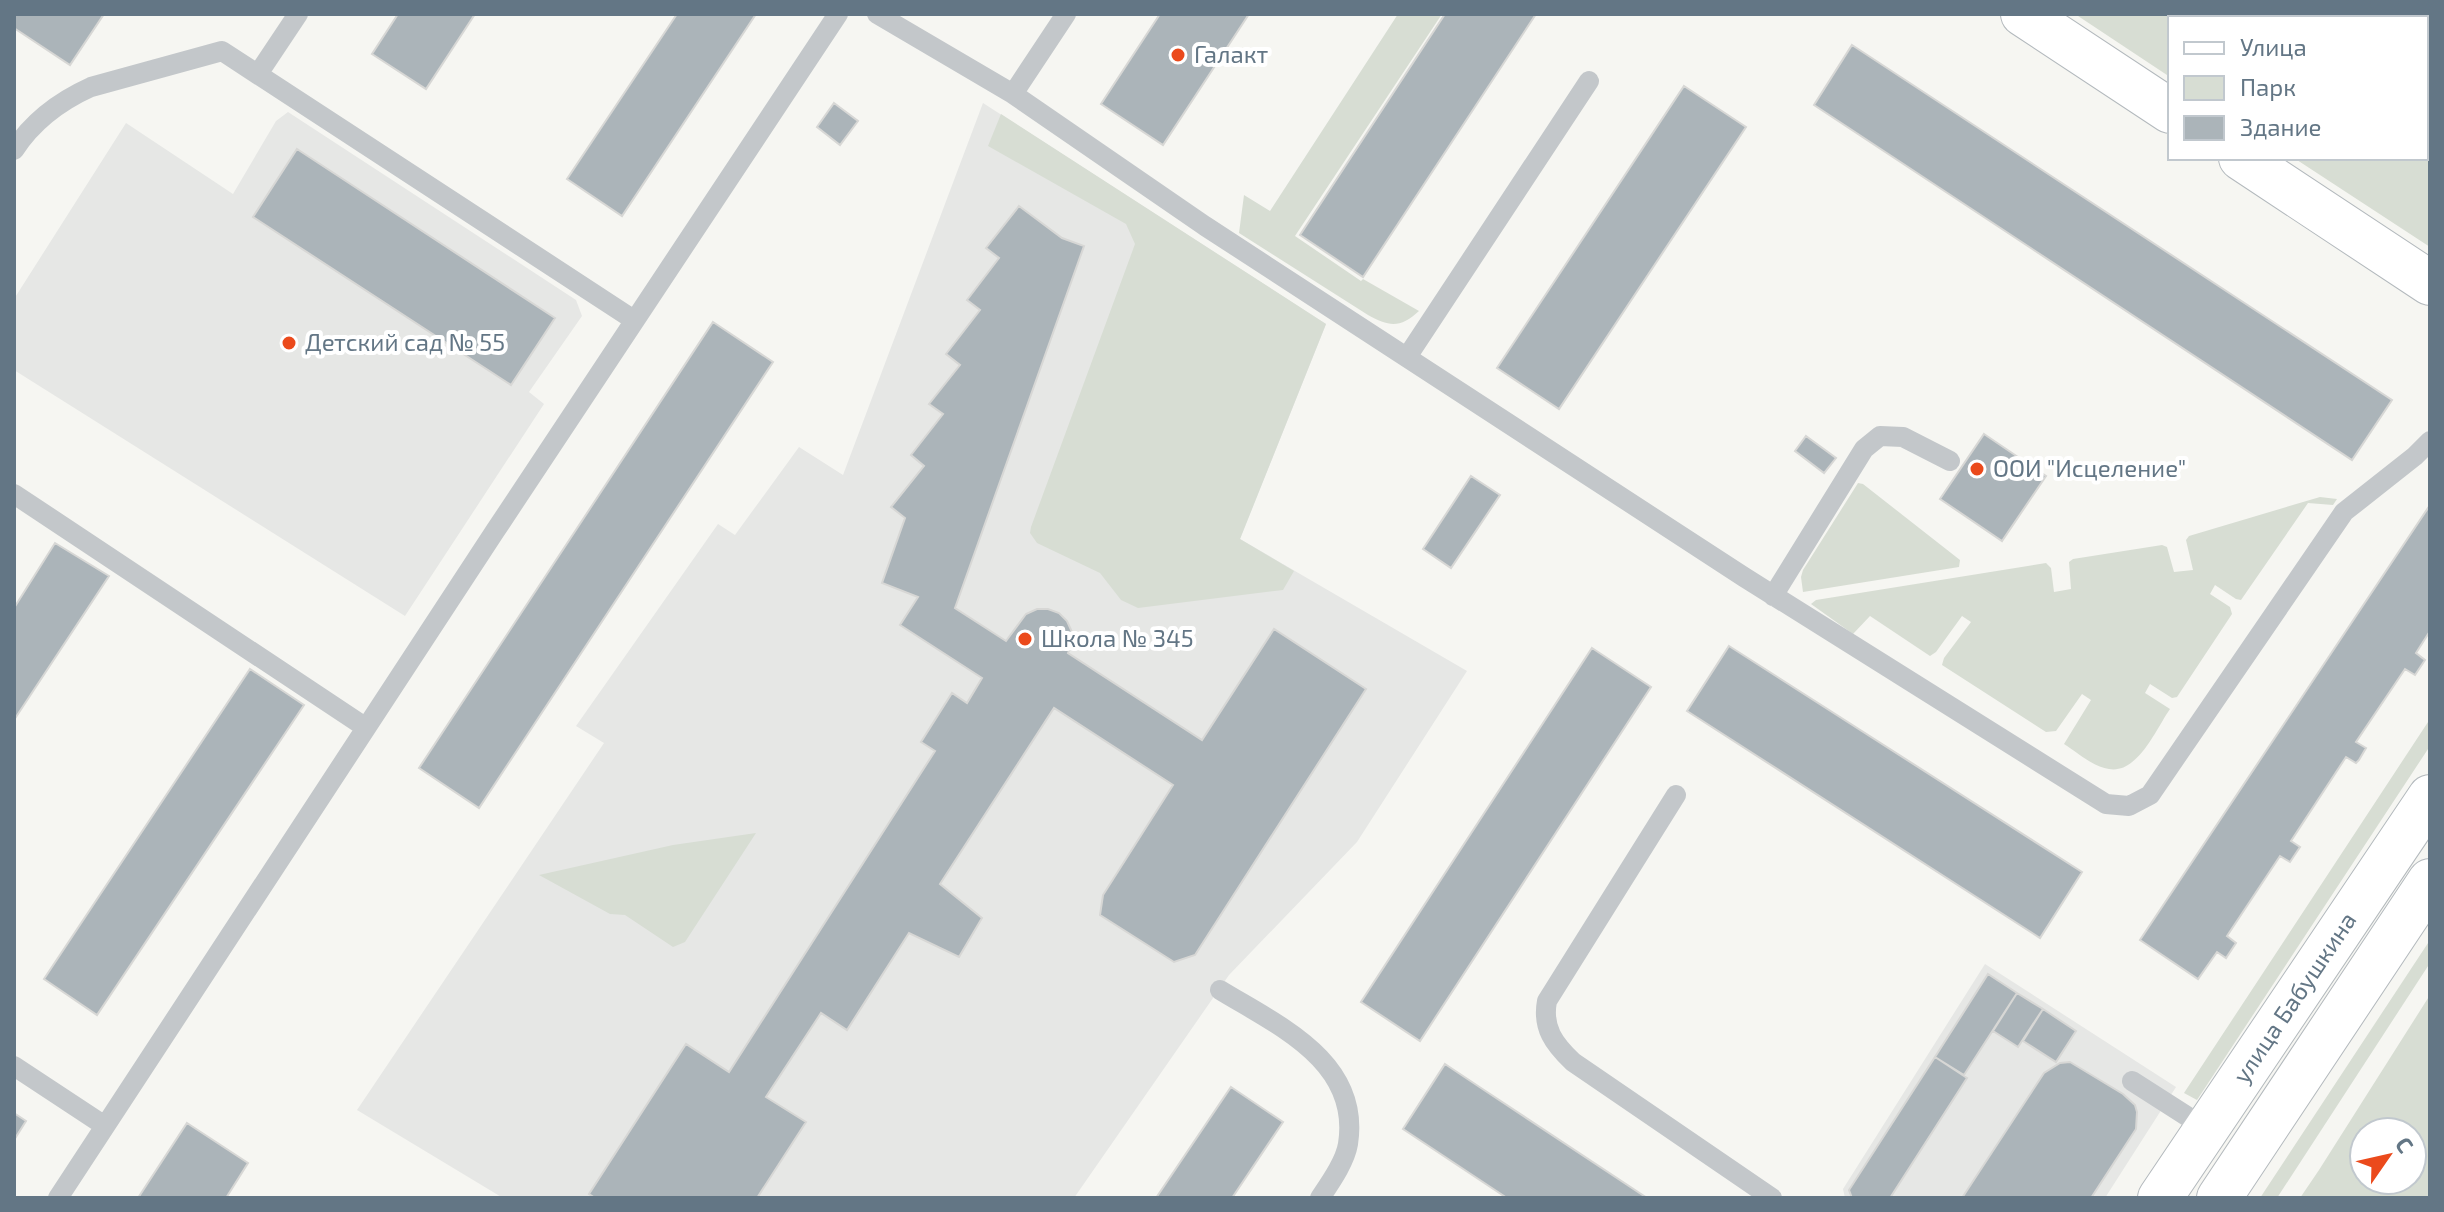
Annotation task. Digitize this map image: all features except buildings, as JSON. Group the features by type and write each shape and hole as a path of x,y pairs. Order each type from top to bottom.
{"main road":[{"path":"2023,14 2168,110"},
{"path":"2244,160 2430,283"},
{"name":"улица Бабушкина","path":"2160,1198 2430,797"},
{"name":"улица Бабушкина","path":"2219,1198 2430,881"}],"lane":[{"path":"258,74 298,14"},
{"path":"58,1198 365,727 838,14"},
{"path":"877,14 1013,94 1205,226 1773,596 2106,804 2129,806 2150,795 2344,512 2430,441"},
{"path":"1013,94 1066,14"},
{"path":"14,150 25,133 39,120 74,95 91,87 222,51 634,320"},
{"path":"1407,357 1589,81"},
{"path":"1773,596 1864,449 1880,436 1903,437 1950,461"},
{"path":"14,494 365,727"},
{"path":"1676,795 1547,1001 1544,1017 1548,1032 1558,1048 1573,1062 1772,1198"},
{"path":"1220,990 1310,1046 1330,1069 1343,1093 1348,1145 1320,1198"},
{"path":"14,1066 105,1126"},
{"path":"2132,1081 2207,1129"}],"shaded area":[{"name":"Школа № 345","path":"983,103 1326,324 1240,539 1467,671 1357,842 1229,975 1074,1198 503,1198 357,1110 604,743 576,726 718,524 735,535 799,447 843,475"},
{"name":"Детский сад № 55","path":"288,112 576,300 582,316 529,392 544,404 405,616 14,370 14,299 126,123 233,194 276,121"},
{"path":"1985,964 2176,1087 2105,1198 1845,1198 1843,1189"}],"green space":[{"path":"1398,14 1442,14 1295,236 1361,281 1363,279 1419,311 1395,324 1368,315 1239,233 1244,195 1270,211"},
{"path":"2075,14 2430,14 2430,247 2297,160 2428,160 2428,16 2168,16 2168,76"},
{"path":"1001,114 1326,324 1240,539 1294,571 1283,590 1138,608 1121,600 1100,573 1037,543 1030,533 1135,244 1126,224 988,146"},
{"path":"1858,483 1960,560 1959,567 1803,592 1803,570"},
{"path":"2320,497 2337,499 2333,505 2308,503 2241,600 2215,585 2210,594 2230,607 2232,614 2177,697 2172,698 2150,684 2145,693 2170,709 2145,748 2129,765 2119,769 2097,765 2064,744 2091,700 2082,694 2056,731 2046,732 1942,665 1971,622 1962,616 1930,656 1870,616 1853,634 1811,604 1816,600 2046,563 2051,568 2054,592 2071,589 2069,562 2073,559 2162,545 2167,547 2174,572 2193,570 2186,540 2189,536"},
{"path":"2430,719 2430,746 2197,1100 2184,1093"},
{"path":"756,833 685,942 673,947 625,915 610,914 539,875 673,845"},
{"path":"2430,940 2430,963 2277,1198 2260,1198"},
{"path":"2430,995 2430,1198 2300,1198 2348,1124 2348,1196 2428,1196 2428,1116 2353,1116"}],"place":[{"name":"Галакт","path":"1178,55"},
{"name":"Детский сад № 55","path":"289,343"},
{"name":"ООИ \"Исцеление\"","path":"1977,469"},
{"name":"Школа № 345","path":"1025,639"}]}
